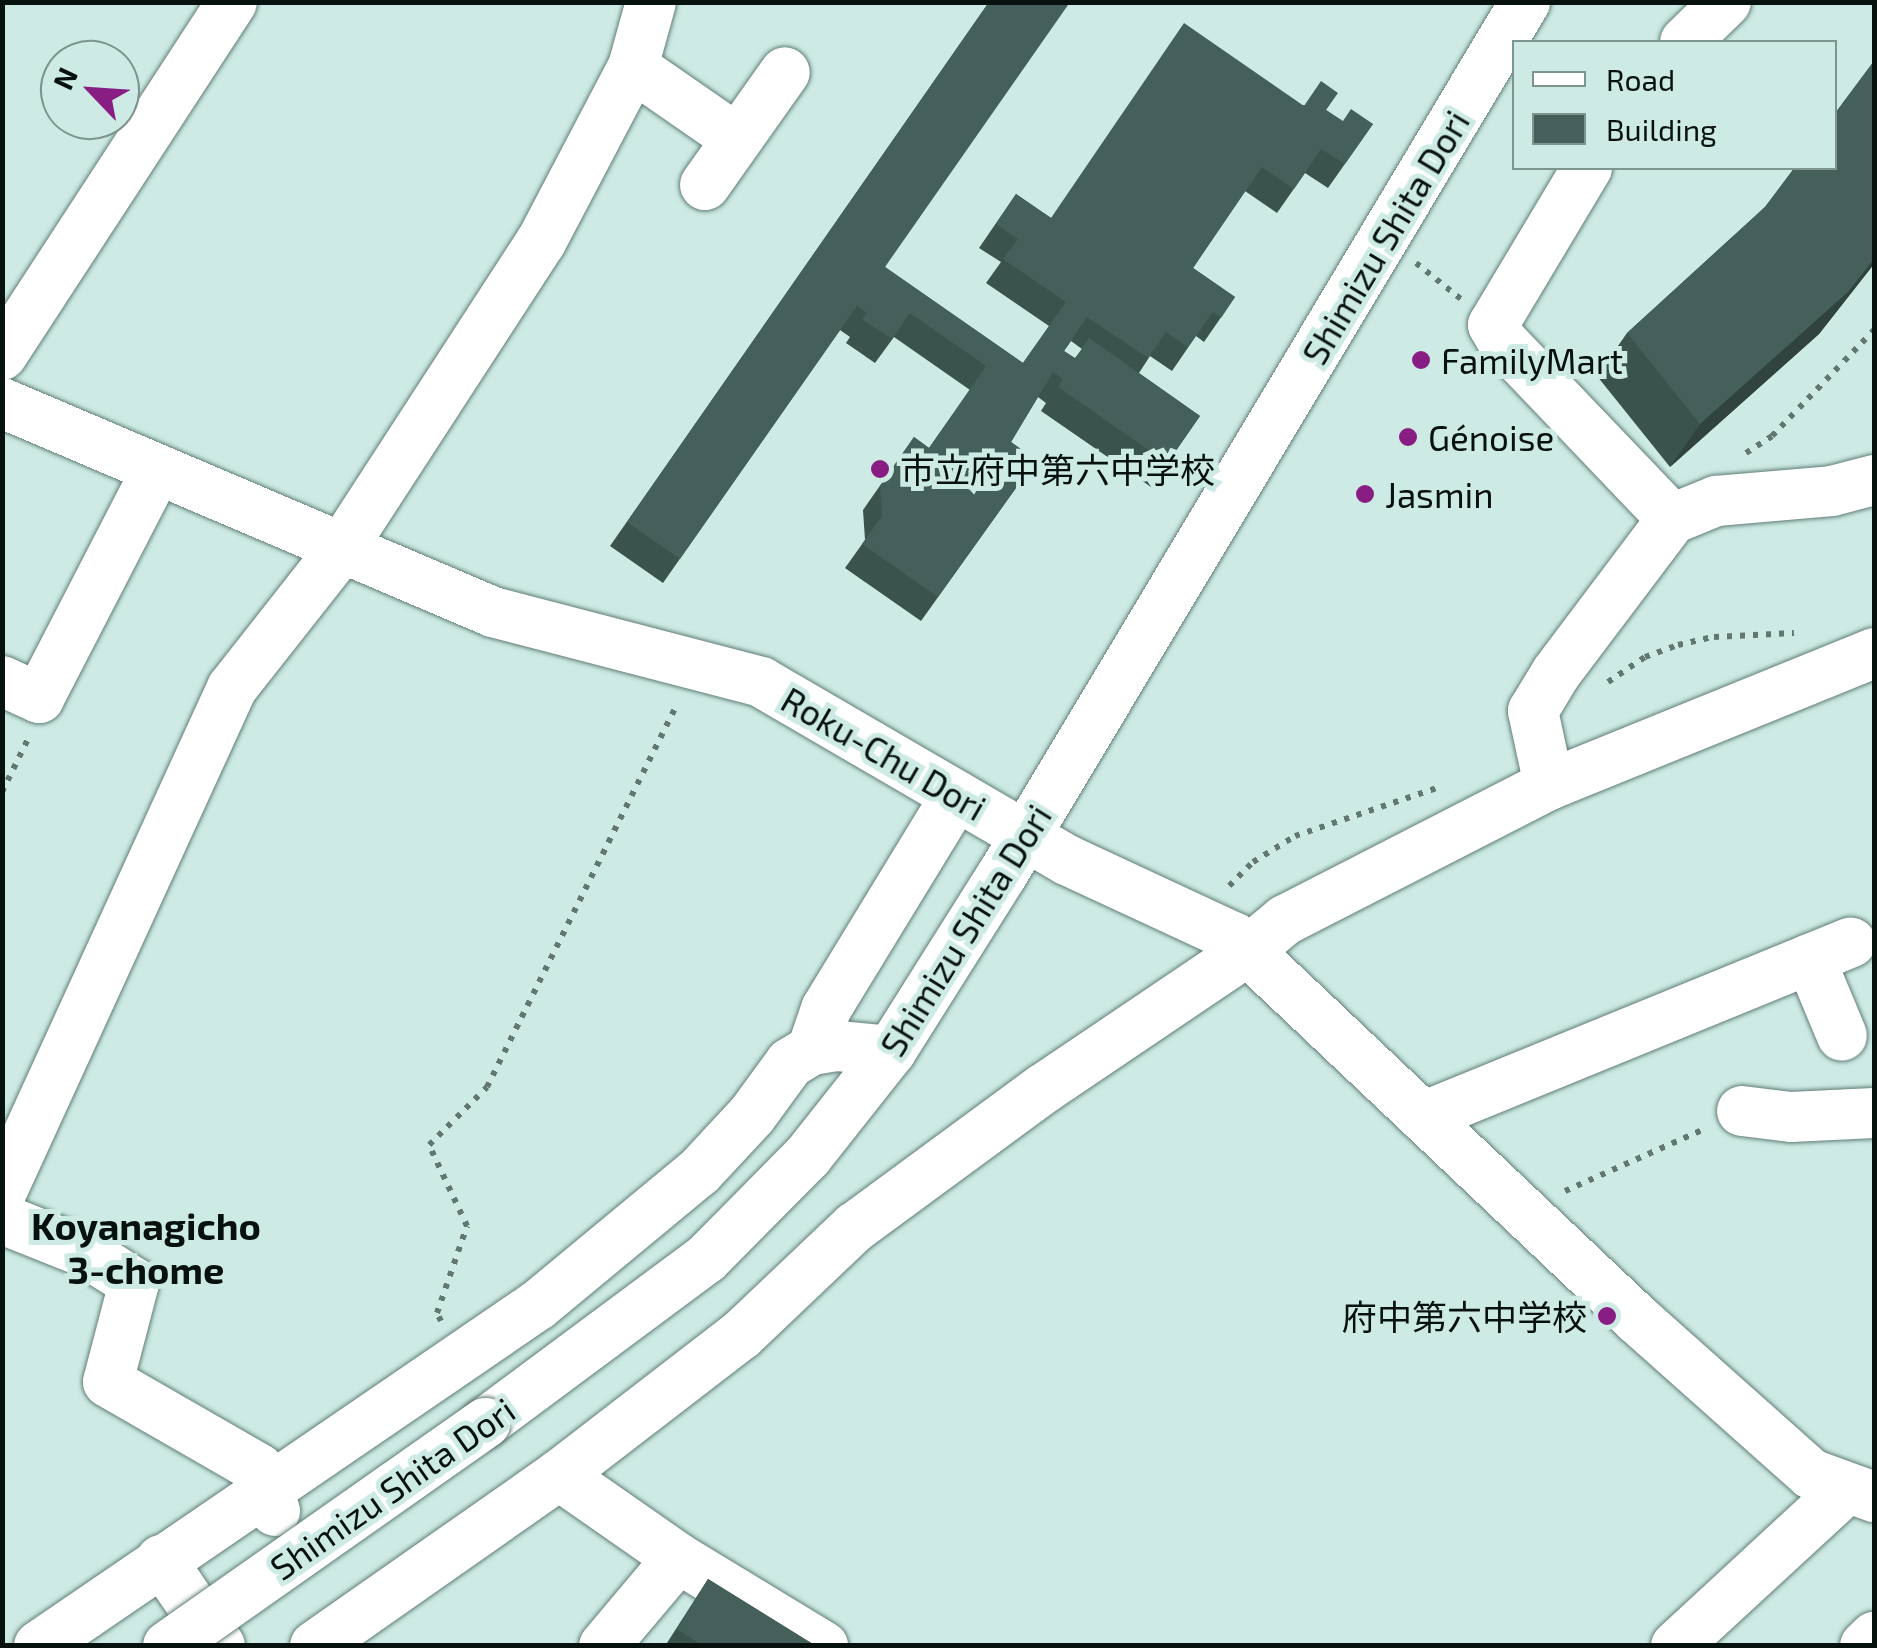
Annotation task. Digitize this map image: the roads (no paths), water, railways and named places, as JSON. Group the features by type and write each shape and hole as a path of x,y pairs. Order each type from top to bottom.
{"street":[{"path":"2,354 232,2"},
{"path":"2,1191 232,688 342,548 541,242 633,68 651,2"},
{"name":"Shimizu Shita Dori","path":"168,1646 485,1423 706,1259 808,1156 891,1051 1026,836 1526,2"},
{"path":"1688,40 1726,2"},
{"path":"633,68 738,138"},
{"path":"705,186 785,72"},
{"path":"1585,170 1493,325 1503,342 1672,518"},
{"name":"Roku-Chu Dori","path":"2,403 493,612 761,682 1067,860 1216,928 1250,950 1423,1117 1811,1474 1866,1494"},
{"path":"21,690 156,471"},
{"path":"1550,786 1535,737 1533,711 1556,673 1672,518 1716,502 1832,491 1874,480"},
{"path":"315,1646 559,1475 741,1335 855,1227 1042,1088 1250,950 1285,920 1550,786 1874,653"},
{"path":"812,1050 826,1009 956,796"},
{"path":"1423,1117 1831,951 1842,1036"},
{"path":"39,1646 161,1560 269,1500 458,1358 538,1305 648,1218 739,1129 790,1063 812,1050 838,1046 891,1051"},
{"path":"1742,1111 1791,1117 1874,1112"},
{"path":"2,1219 85,1252 134,1283 108,1382 259,1469 269,1500"},
{"path":"559,1475 678,1558 823,1646"},
{"path":"1676,1646 1866,1494"},
{"path":"604,1646 678,1558"},
{"path":"161,1560 220,1646"},
{"path":"1865,1646 1874,1637"}],"place":[{"name":"FamilyMart","path":"1421,360"},
{"name":"Génoise","path":"1408,437"},
{"name":"市立府中第六中学校","path":"880,469"},
{"name":"Jasmin","path":"1365,494"},
{"name":"府中第六中学校","path":"1607,1316"}],"district":[{"name":"Koyanagicho 3-chome","path":"146,1248"}]}
